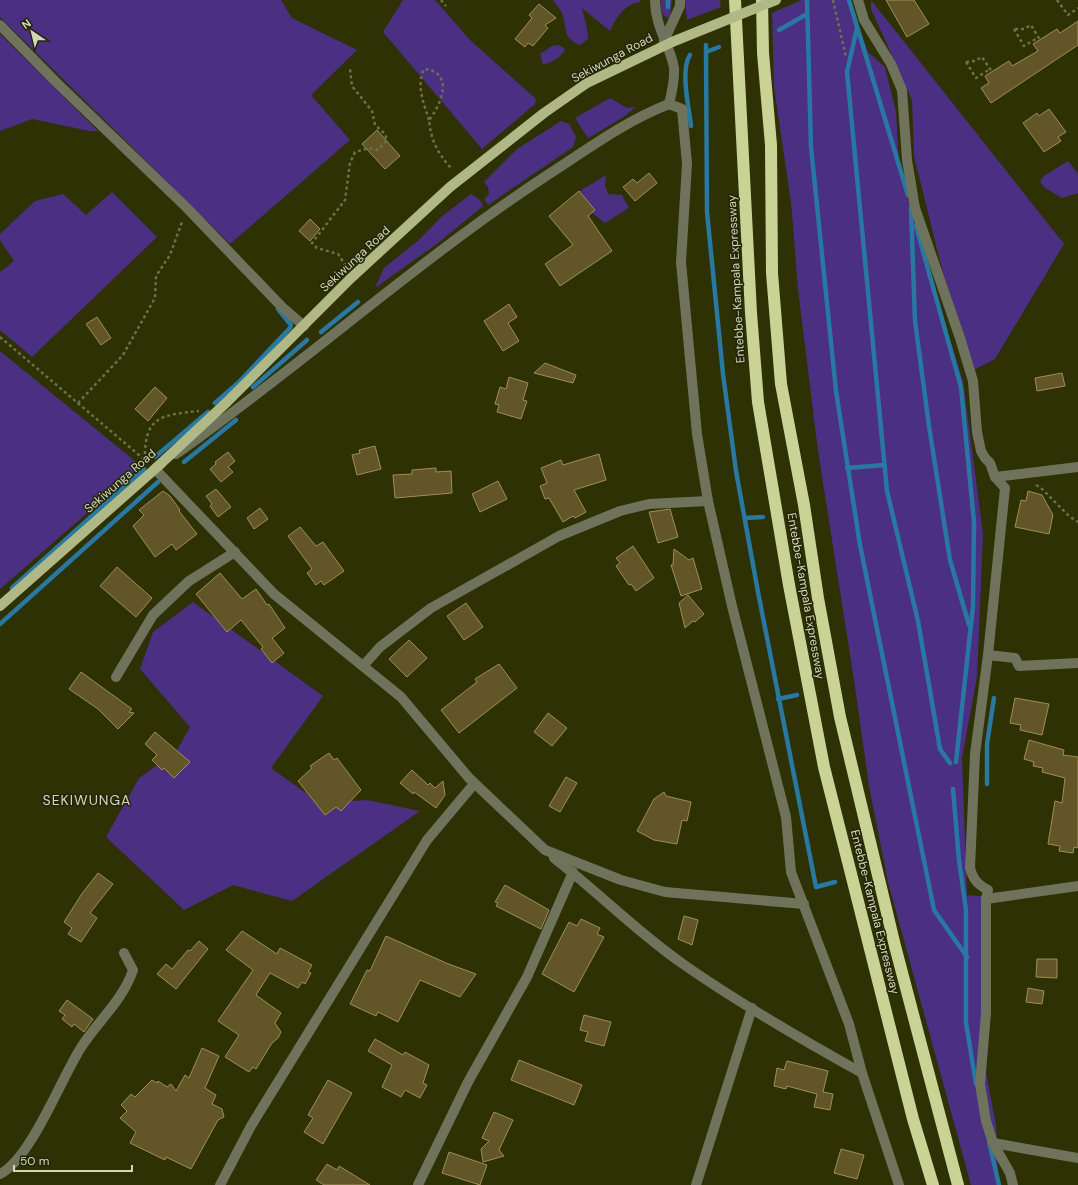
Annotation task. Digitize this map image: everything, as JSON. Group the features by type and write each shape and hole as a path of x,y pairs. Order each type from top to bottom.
{"highway":[{"name":"Entebbe-Kampala Expressway","path":"735,0 750,298 758,402 789,586 824,767 913,1119 932,1185"},
{"name":"Entebbe-Kampala Expressway","path":"762,0 763,53 771,144 772,273 781,384 804,506 818,598 840,717 895,946 958,1185"}],"main road":[{"name":"Sekiwunga Road","path":"0,606 155,469 228,402 353,277 461,178 544,113 587,83 668,43 776,0"}],"street":[{"path":"655,0 655,13 668,43 674,67 674,83 669,104"},
{"path":"668,43 680,6 680,0"},
{"path":"858,0 864,20 891,64 902,90 907,160 915,208 960,338 973,381 977,432 981,451 990,463 995,477 1004,488 988,655 975,754 970,868 975,881 988,890 986,899 986,1013 980,1084 986,1121 993,1143 1010,1173 1013,1185"},
{"path":"0,25 56,82 186,207 282,307 304,326"},
{"path":"862,1073 752,1008 682,964 637,929 573,872 545,850 474,784 401,697 274,594 155,469 198,438 502,205 603,139 652,111 669,104 682,109 684,128 687,164 681,262 697,434 708,501 732,606 786,817 791,872 849,1024 862,1073 899,1185"},
{"path":"995,477 1016,476 1078,467"},
{"path":"362,666 380,646 430,608 559,536 620,510 649,504 708,501"},
{"path":"116,677 153,615 189,581 235,552"},
{"path":"988,655 1015,658 1019,666 1078,663"},
{"path":"220,1185 251,1126 427,840 474,784"},
{"path":"545,850 621,880 665,892 714,898 804,904"},
{"path":"418,1185 472,1075 527,977 573,872"},
{"path":"986,899 1078,886"},
{"path":"0,1174 24,1152 81,1047 95,1027 118,1001 126,987 133,970 124,953"},
{"path":"696,1185 752,1008"},
{"path":"993,1143 1078,1158"}],"path":[{"path":"441,0 446,6"},
{"path":"833,0 846,57"},
{"path":"1057,0 1068,15 1078,8"},
{"path":"1030,25 1039,38 1024,46 1014,29 1024,29 1030,25"},
{"path":"982,57 991,70 976,78 966,62 976,62 982,57"},
{"path":"350,69 352,86 372,111 375,125 385,134 387,140 378,150 369,148 355,152 350,163 345,200 312,243 317,248 338,254 353,277"},
{"path":"430,120 438,109 443,96 442,83 438,76 430,70 424,69 421,91 430,120 431,137 444,161 461,178"},
{"path":"78,403 123,355 155,298 156,276 170,255 186,207"},
{"path":"0,337 155,469"},
{"path":"145,460 145,447 148,429 158,418 177,413 202,410"},
{"path":"1016,476 1041,488 1069,516 1078,522"}],"shaded area":[{"path":"0,0 281,0 292,18 357,50 311,95 350,140 230,244 0,17"},
{"path":"403,0 435,0 470,40 536,99 535,104 482,149 383,32"},
{"path":"553,0 640,0 640,2 634,3 621,12 610,31 582,8 588,39 580,45 568,36 562,14"},
{"path":"661,0 672,0 670,16 667,18 661,10"},
{"path":"685,0 720,0 721,7 687,20"},
{"path":"802,0 849,0 868,52 885,67 896,112 899,165 925,260 963,381 983,534 977,677 962,758 967,895 990,897 985,1068 996,1125 998,1178 1000,1185 971,1185 888,882 869,786 818,451 798,289 791,202 774,87 772,13"},
{"path":"871,0 1064,244 995,359 970,372 958,334 914,156 912,100 871,9"},
{"path":"0,34 98,131 90,131 32,119 0,131"},
{"path":"559,45 565,49 561,55 553,61 543,65 540,54 552,46"},
{"path":"610,98 627,108 636,107 622,118 588,138 575,118"},
{"path":"561,121 569,124 576,137 573,147 488,205 484,199 489,194 488,187 484,182 517,149"},
{"path":"1068,161 1078,174 1078,193 1062,198 1045,188 1040,182 1044,176"},
{"path":"606,175 605,186 608,194 622,195 629,208 605,223 586,208 580,191"},
{"path":"112,192 157,237 32,357 0,330 0,272 14,261 0,240 0,234 35,201 63,194 86,215"},
{"path":"471,194 480,200 483,206 438,243 375,288 384,268 420,239 441,217"},
{"path":"0,351 141,466 0,589"},
{"path":"193,602 323,696 271,768 320,803 367,800 420,811 292,901 233,885 184,910 106,837 139,778 176,752 190,727 140,669 153,632"}],"building":[{"path":"886,0 914,0 929,24 907,37"},
{"path":"539,4 556,18 545,25 548,28 533,46 528,43 525,47 515,39 532,18 529,15"},
{"path":"1078,21 1078,45 991,103 981,88 989,83 985,76 1009,61 1012,66 1038,51 1033,44 1057,29 1060,33"},
{"path":"1049,109 1066,132 1058,137 1061,141 1044,152 1023,123 1037,113 1039,116"},
{"path":"377,130 400,156 385,169 362,144"},
{"path":"649,173 657,183 635,201 623,187 633,179 637,183"},
{"path":"579,191 595,210 588,216 612,251 560,286 545,264 573,245 549,216"},
{"path":"310,219 320,229 310,241 299,231"},
{"path":"509,304 517,317 508,323 519,341 503,351 484,321"},
{"path":"97,317 111,338 101,345 86,324"},
{"path":"545,363 576,375 573,383 534,373"},
{"path":"1062,373 1065,386 1037,391 1035,378"},
{"path":"509,377 528,383 523,400 527,401 521,419 497,412 499,405 495,404 500,387 506,389"},
{"path":"155,387 167,398 148,421 135,409"},
{"path":"375,446 381,469 357,475 352,455 360,453 359,450"},
{"path":"228,452 235,461 228,467 233,472 221,482 210,469 216,464 215,462"},
{"path":"599,454 606,480 574,490 586,512 575,518 573,516 563,522 549,498 545,499 540,486 547,483 541,468 561,460 563,465"},
{"path":"436,468 436,472 451,471 452,493 395,498 393,475 412,474 412,470"},
{"path":"498,481 507,499 480,512 472,494"},
{"path":"216,489 231,507 218,517 210,506 212,504 206,496"},
{"path":"163,491 170,496 180,510 179,511 197,534 176,550 172,544 155,557 133,526 144,515 139,510"},
{"path":"1028,491 1042,495 1053,515 1049,534 1015,527 1021,500 1026,501"},
{"path":"260,508 268,519 254,529 247,518"},
{"path":"670,509 678,537 658,543 649,512"},
{"path":"300,527 316,546 323,542 344,571 324,585 321,581 316,585 307,573 312,569 288,536"},
{"path":"633,546 654,578 636,591 631,584 629,585 616,566 620,563 616,558"},
{"path":"674,549 689,560 693,558 702,589 681,596 671,565 673,565"},
{"path":"117,567 152,598 136,617 100,586"},
{"path":"220,573 242,599 256,589 267,605 269,604 285,628 272,638 284,653 272,663 261,649 263,647 241,620 227,632 196,594"},
{"path":"688,595 704,614 685,628 679,603"},
{"path":"466,603 483,627 464,640 447,616"},
{"path":"409,640 427,658 407,677 389,659"},
{"path":"499,664 517,688 459,733 441,710 477,682 475,679"},
{"path":"81,672 132,709 129,712 134,713 118,729 98,709 69,689"},
{"path":"1015,698 1049,704 1042,735 1020,730 1021,725 1010,723"},
{"path":"548,713 567,728 552,746 534,732"},
{"path":"155,732 190,762 174,778 164,768 162,770 152,760 157,755 145,744"},
{"path":"1029,740 1064,750 1063,755 1078,757 1078,848 1074,847 1073,853 1059,851 1060,846 1048,844 1055,801 1062,803 1065,778 1042,772 1043,768 1033,766 1034,762 1024,759"},
{"path":"329,753 334,760 337,758 361,790 341,811 336,807 325,815 298,781 312,768 310,766"},
{"path":"412,770 428,785 430,783 435,788 443,781 445,795 436,808 414,792 413,794 400,783"},
{"path":"566,777 577,783 560,812 549,806"},
{"path":"664,792 666,796 691,802 687,821 682,820 677,844 654,840 637,831 654,799"},
{"path":"98,873 113,884 90,913 97,918 81,942 68,934 72,928 64,922 81,895"},
{"path":"505,885 549,910 541,929 496,906 498,903 495,902"},
{"path":"684,916 698,920 692,945 678,939"},
{"path":"581,919 600,928 597,934 604,937 574,992 542,974 569,922 577,926"},
{"path":"242,931 277,954 280,948 312,965 308,972 311,973 305,984 302,982 298,988 270,973 256,995 281,1013 275,1023 281,1032 278,1038 272,1043 256,1069 253,1067 249,1072 225,1057 239,1035 218,1021 253,970 226,950"},
{"path":"386,936 446,963 476,974 460,997 420,980 398,1022 378,1012 376,1016 350,1004 367,970 370,971"},
{"path":"199,941 208,949 176,989 157,974 166,964 172,969 188,950 190,951"},
{"path":"1037,959 1057,959 1057,978 1036,977"},
{"path":"1028,988 1044,991 1042,1004 1026,1002"},
{"path":"67,1000 93,1019 84,1032 74,1024 72,1027 62,1019 65,1015 59,1011"},
{"path":"584,1015 611,1022 604,1046 585,1041 588,1032 580,1030"},
{"path":"375,1039 403,1055 405,1052 429,1065 423,1083 427,1085 420,1098 405,1090 401,1097 382,1087 392,1065 368,1051"},
{"path":"202,1048 219,1056 205,1088 216,1095 212,1104 222,1109 224,1117 218,1120 191,1169 166,1157 165,1160 130,1143 136,1132 120,1118 127,1111 121,1105 131,1094 135,1097 152,1080 157,1083 158,1081 167,1087 171,1084 176,1091 185,1075 189,1078"},
{"path":"519,1060 582,1085 574,1105 511,1080"},
{"path":"787,1061 828,1071 823,1092 833,1094 830,1110 814,1107 817,1094 787,1086 786,1089 774,1086 777,1068 784,1070"},
{"path":"328,1080 352,1093 323,1144 304,1132 313,1118 308,1115"},
{"path":"494,1112 513,1120 499,1150 504,1156 483,1162 481,1149 489,1141 482,1138"},
{"path":"841,1149 864,1155 857,1179 834,1173"},
{"path":"449,1152 487,1165 480,1185 442,1173"},
{"path":"327,1164 337,1170 339,1166 370,1185 324,1185 316,1180"}],"waterway":[{"path":"668,0 668,7"},
{"path":"807,0 811,147 836,391 860,545 934,910 967,957"},
{"path":"849,0 908,195"},
{"path":"779,30 807,14"},
{"path":"857,28 847,72 887,491 918,621 940,749 950,763"},
{"path":"706,45 706,52"},
{"path":"719,47 706,52 707,212 723,374 736,471 758,592 816,887 835,882"},
{"path":"690,55 687,61 685,79 691,126"},
{"path":"911,208 915,321 929,426 950,560 969,625"},
{"path":"916,226 961,387 974,522 973,606 956,762"},
{"path":"321,332 358,302"},
{"path":"215,403 238,383 290,328 291,325 278,309"},
{"path":"253,387 307,340"},
{"path":"155,457 208,412"},
{"path":"184,462 236,420"},
{"path":"847,468 884,465"},
{"path":"12,588 144,469"},
{"path":"0,624 158,482"},
{"path":"745,518 763,517"},
{"path":"778,699 797,695"},
{"path":"987,784 987,744 994,698"},
{"path":"953,789 959,860 966,910 966,1023 976,1084"},
{"path":"989,1142 999,1185"}],"district":[{"name":"SEKIWUNGA","path":"87,800"}]}
